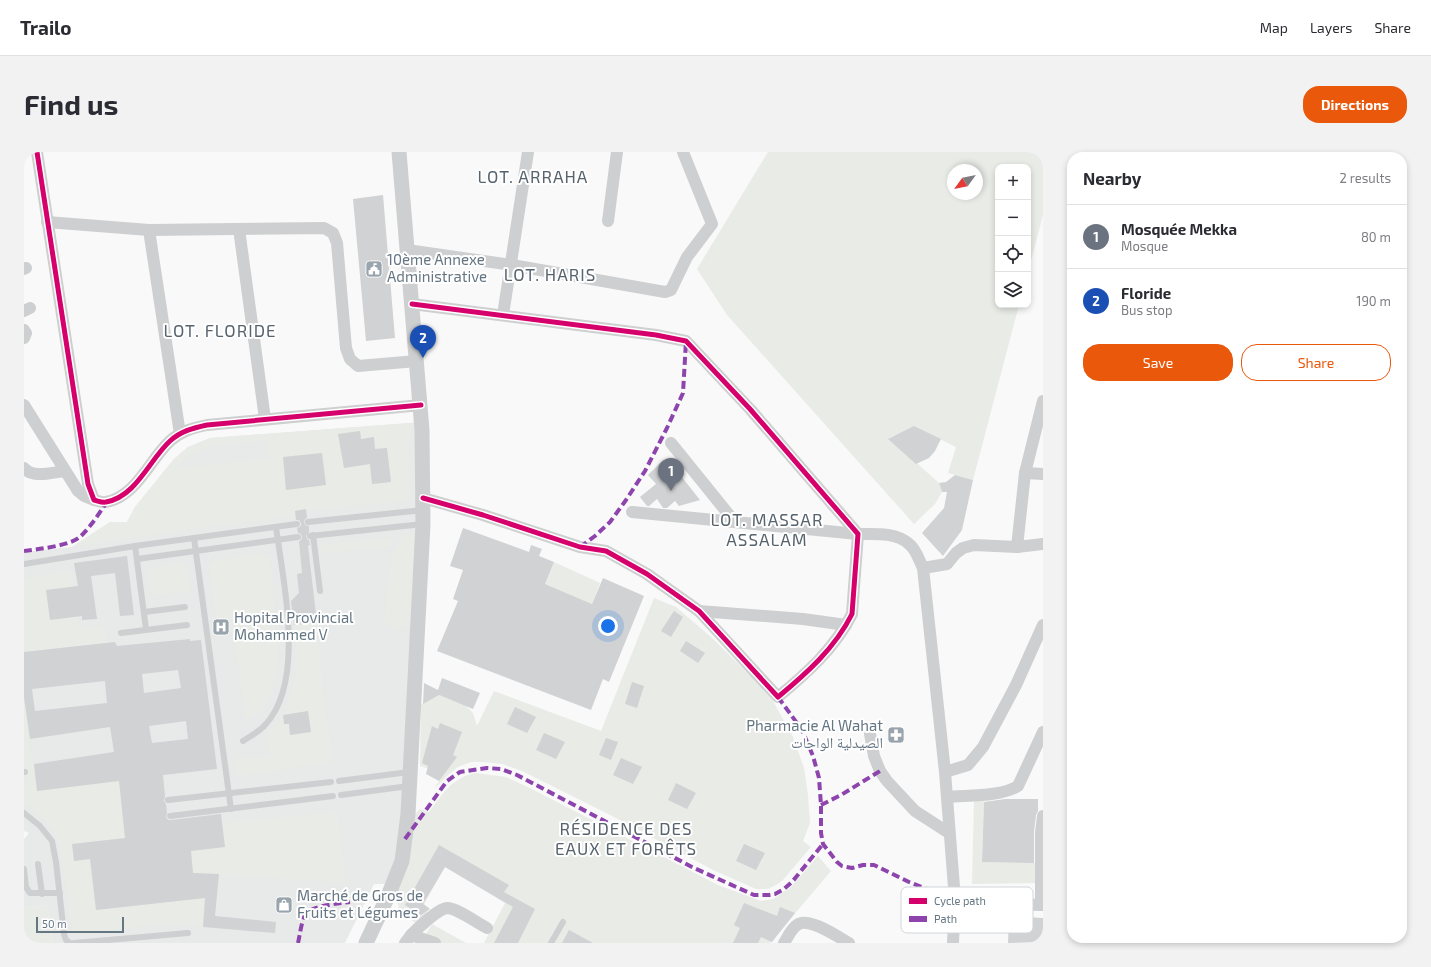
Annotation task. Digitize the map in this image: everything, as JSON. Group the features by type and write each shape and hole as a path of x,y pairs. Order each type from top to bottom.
{"street":[{"path":"37,152 88,484 94,500"},
{"path":"366,943 388,896 402,861 408,814 423,511 421,405 399,152"},
{"path":"503,315 512,265 528,152"},
{"path":"608,221 617,152"},
{"path":"407,250 512,265 665,292 671,290 687,257 712,224 683,152"},
{"path":"47,222 149,230 324,228 333,233 337,243 346,348 350,359 358,366 417,361"},
{"path":"239,229 265,419"},
{"path":"149,230 180,434"},
{"path":"412,304 656,335 686,341 750,410 858,534 852,614 846,625 811,669 778,697 699,611 647,574 606,551 580,547 483,515 423,511"},
{"path":"24,330 26,333 24,338"},
{"path":"1017,547 1025,473 1043,401"},
{"path":"24,405 78,491 84,496 106,503 123,495 135,484 170,441 187,429 206,425 421,405"},
{"path":"671,443 734,521"},
{"path":"24,468 32,474 65,471"},
{"path":"1025,473 1043,474"},
{"path":"632,512 858,534 878,534 903,539 910,544 923,568 945,772 954,887"},
{"path":"923,568 947,564 956,553 963,548 974,545 1017,547 1043,544"},
{"path":"699,611 803,619 846,625"},
{"path":"945,772 968,766 983,747 1016,685 1043,625"},
{"path":"870,734 874,756 880,771 887,781 915,811 949,833"},
{"path":"947,797 1010,791 1018,786 1042,737"},
{"path":"1042,905 1041,832 1043,816"},
{"path":"408,939 439,911 446,908 453,910 487,928"},
{"path":"784,943 797,925 803,922 811,923 848,943"},
{"path":"953,933 953,943"},
{"path":"408,939 435,943"}],"lane":[{"path":"308,522 423,511"},
{"path":"320,591 311,536 423,511"},
{"path":"24,564 135,546 297,524"},
{"path":"242,741 257,732 270,718 278,706 286,676 288,632 286,600 276,527"},
{"path":"137,559 298,537"},
{"path":"194,538 231,809"},
{"path":"135,546 146,629"},
{"path":"144,612 185,607"},
{"path":"121,633 187,625"},
{"path":"339,781 410,779"},
{"path":"341,795 410,779"},
{"path":"168,800 331,782"},
{"path":"170,816 333,796"},
{"path":"24,813 40,826 52,841 65,938 70,943"},
{"path":"38,864 42,894"},
{"path":"24,869 28,891 30,893 42,894 60,892"},
{"path":"551,943 563,922"},
{"path":"74,943 124,941 188,933"}],"shaded area":[{"path":"768,152 1043,152 1043,215 1031,261 1031,164 995,164 995,308 1018,308 973,480 948,473 956,447 915,427 889,438 939,483 942,492 935,504 914,524 727,315 697,269"},
{"name":"Hopital Provincial Mohammed V","path":"422,422 411,772 393,884 374,884 345,943 53,943 47,905 24,908 24,839 29,833 24,831 24,552 72,547 110,522 127,522 135,507 174,459 188,447 210,438"},
{"path":"412,423 408,441 410,498 400,502 295,511 296,516 198,528 72,547 110,522 127,522 135,507 174,459 188,447 210,438","holes":["267,441 269,459 175,468 196,452 206,448 229,443"]},
{"path":"412,533 416,534 409,622 402,629 394,629 384,622 389,571 397,546 403,538"},
{"path":"388,538 392,543 388,547 321,553 320,545"},
{"path":"260,554 268,557 270,561 279,659 273,688 264,707 258,713 245,719 234,631 219,635 209,568 210,564 216,560"},
{"path":"554,562 600,583 592,604 545,584"},
{"path":"187,563 191,592 155,595 150,592 147,575 151,567"},
{"path":"71,571 79,627 104,625 107,643 24,652 24,578"},
{"path":"654,598 676,607 711,637 752,677 773,701 793,737 804,768 808,795 810,823 803,841 811,847 782,881 768,889 756,889 713,870 618,819 522,771 502,764 471,762 458,767 434,789 441,778 427,768 420,766 421,704 439,695 466,706 473,713 477,726 494,691 601,731"},
{"path":"317,623 323,690 333,762 238,776 236,775 234,759 269,757 270,754 267,733 268,730 280,719 284,712 291,694 297,667 294,625"},
{"path":"24,697 37,790 119,781 125,838 72,844 74,861 90,859 96,910 196,899 191,851 222,823 337,812 346,883 206,874 203,927 172,924 76,933 71,926 60,845 54,832 46,821 24,803 24,781 27,780 24,754"},
{"path":"475,773 506,777 718,885 761,901 773,899 790,888 818,856 831,871 770,943 484,943 505,903 445,867 424,904 429,908 419,925 397,911 399,906 394,896 415,814 420,809 429,812 453,783"},
{"path":"984,798 982,862 1038,863 1037,883 972,884 974,800"},
{"path":"47,905 53,943 24,943 24,908"},
{"path":"432,924 466,943 441,943 426,934"}],"building":[{"name":"10ème Annexe Administrative","path":"383,195 395,338 366,341 353,199"},
{"path":"914,426 941,439 935,451 929,458 916,464 888,439"},
{"path":"360,431 361,439 374,437 375,449 387,448 391,482 372,484 370,464 344,468 338,434"},
{"path":"322,453 326,485 286,490 283,457"},
{"path":"661,462 669,471 674,467 700,500 679,506 675,501 667,508 663,508 657,499 647,506 640,497 656,484 648,475"},
{"path":"955,475 973,480 962,530 943,556 922,533 944,508 947,492 942,492 939,483 946,482"},
{"path":"306,509 307,518 304,522 305,525 309,526 309,532 306,536 310,545 308,546 317,623 294,625 291,601 299,593 297,574 302,573 299,541 302,537 301,534 298,533 297,528 301,526 301,523 299,520 296,520 295,511"},
{"path":"463,528 529,552 531,545 542,549 539,556 554,562 545,584 592,604 603,578 644,596 609,682 603,679 591,710 437,651 458,601 453,599 463,570 450,566"},
{"path":"127,556 134,615 120,616 115,573 91,576 97,619 82,620 82,616 50,620 46,590 78,586 74,563"},
{"path":"674,611 683,617 671,637 661,631"},
{"path":"190,639 190,641 201,640 217,769 163,775 164,801 166,804 167,813 166,817 168,820 171,820 221,814 225,847 191,851 193,873 219,874 215,916 276,922 275,933 203,927 205,898 96,910 90,859 74,861 72,844 125,838 119,781 37,791 34,764 114,752 110,727 30,739 24,697 24,652 115,642 117,646","holes":["178,670 181,688 144,693 142,674","105,681 107,703 35,711 32,689","186,721 188,739 152,743 149,726"]},
{"path":"686,641 705,653 698,663 680,651"},
{"path":"442,678 480,693 473,709 439,695 423,704 424,683 438,690"},
{"path":"632,682 644,686 637,708 625,704"},
{"path":"515,707 536,717 527,733 507,724"},
{"path":"308,711 311,732 290,735 289,724 284,724 283,715"},
{"path":"440,723 462,732 453,755 457,757 439,781 426,774 428,766 422,763 432,726 438,729"},
{"path":"544,733 565,742 556,759 536,750"},
{"path":"606,738 618,742 611,760 599,755"},
{"path":"621,758 642,767 633,784 613,775"},
{"path":"676,783 696,793 687,809 668,800"},
{"path":"1005,799 1038,799 1038,811 1036,815 1034,832 1034,863 982,862 984,802"},
{"path":"744,844 765,853 756,870 736,861"},
{"path":"439,845 509,885 504,892 535,909 518,943 494,943 513,907 445,867 423,904 430,909 421,915 405,905"},
{"path":"744,903 777,916 780,907 795,913 772,942 761,937 758,943 733,943 740,928 734,925"},
{"path":"1033,917 1043,918 1043,942 1008,943 1008,933 1033,933"},
{"path":"569,930 593,943 562,943"}],"marked path":[{"path":"580,547 610,522 645,471 683,393 686,341"},
{"path":"24,551 62,545 76,539 88,528 106,503"},
{"path":"778,697 802,730 813,756 819,778 821,833 823,844 842,866 852,868 863,865 874,865 922,887"},
{"path":"405,839 447,781 460,772 487,768 501,769 517,775 694,868 754,895 775,894 784,889 792,882 823,844"},
{"path":"821,805 841,795 880,771"},
{"path":"298,943 302,922 308,912 319,907 350,902"}],"cycle path":[{"path":"37,152 88,484 94,500 106,502 117,499 126,493 142,476 170,441 183,432 192,429 207,425 421,405"},
{"path":"412,304 656,335 686,341 750,409 858,534 852,614 829,649 810,669 778,697 699,611 647,574 606,551 580,547 483,515 423,498"}],"place":[{"name":"10ème Annexe Administrative","path":"374,269"},
{"name":"Floride","path":"423,358"},
{"name":"Mosquée Mekka","path":"671,491"},
{"name":"Hopital Provincial Mohammed V","path":"221,627"},
{"name":"Pharmacie Al Wahat الصيدلية الواحات","path":"896,735"},
{"name":"Marché de Gros de Fruits et Légumes","path":"284,905"}],"district":[{"name":"LOT. ARRAHA","path":"533,177"},
{"name":"LOT. HARIS","path":"550,275"},
{"name":"LOT. FLORIDE","path":"220,331"},
{"name":"LOT. MASSAR ASSALAM","path":"767,530"},
{"name":"RÉSIDENCE DES EAUX ET FORÊTS","path":"626,839"}]}
